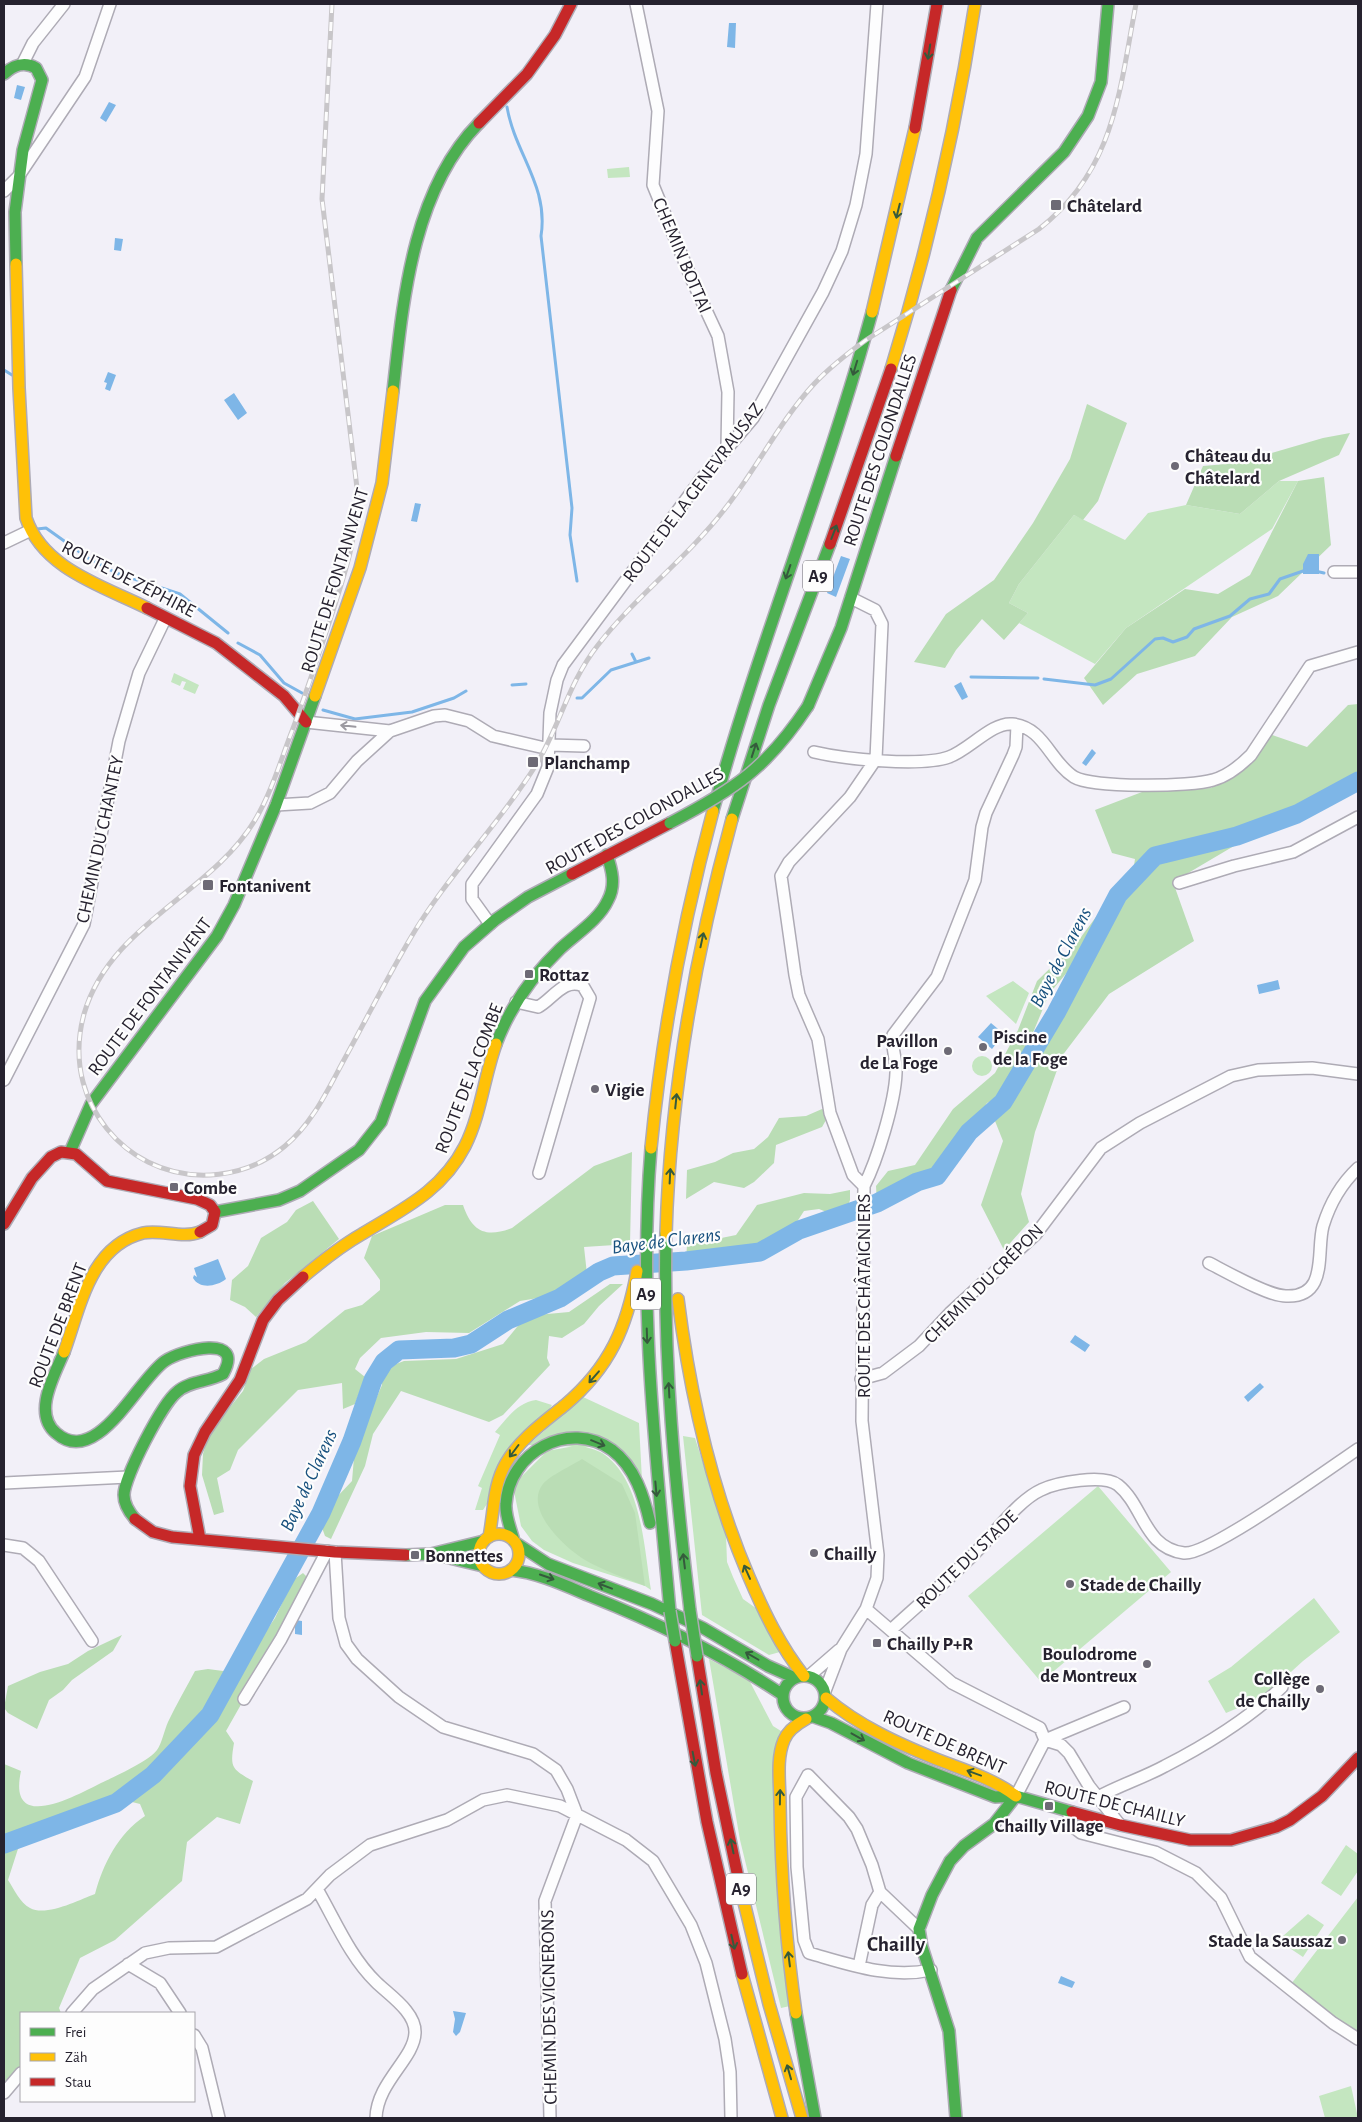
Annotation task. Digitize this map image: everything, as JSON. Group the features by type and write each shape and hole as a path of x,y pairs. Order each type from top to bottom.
{"main road":[{"name":"ROUTE DE FONTANIVENT","path":"70,1152 80,1125 91,1104 228,919 276,805 360,568 382,483 396,363 419,233 439,179 465,137 527,74 555,35 572,4"},
{"name":"A9","path":"782,2118 740,1970 720,1886 692,1753 668,1603 652,1441 646,1301 648,1200 665,1032 693,885 733,741 853,376 889,247 918,119 937,4"},
{"name":"A9","path":"802,2118 769,2001 741,1889 715,1762 690,1610 672,1439 666,1316 671,1149 685,1031 701,942 717,875 758,739 854,478 892,365 938,196 957,107 975,4"},
{"name":"ROUTE DES COLONDALLES","path":"215,1212 279,1200 300,1191 359,1150 381,1122 394,1090 412,1032 425,1001 464,947 490,924 528,897 725,793 756,769 784,741 808,706 831,656 931,346 956,276 977,238 1064,152 1088,116 1100,82 1108,4"},
{"path":"4,74 23,63"},
{"name":"ROUTE DE ZÉPHIRE","path":"23,63 36,67 41,75 42,84 23,150 18,177 15,212 19,388 26,518 30,531 45,553 59,564 202,635 228,650 284,696 306,722"},
{"name":"ROUTE DE LA COMBE","path":"200,1539 198,1520 191,1495 191,1466 208,1424 240,1380 264,1318 275,1304 330,1256 361,1234 417,1203 449,1172 463,1148 474,1123 496,1044 516,1002 551,955 600,914 608,904 613,885 607,855"},
{"path":"4,1224 40,1166 60,1152 70,1152 102,1178 197,1199 210,1205 215,1212"},
{"path":"648,1200 634,1292 620,1337 610,1356 592,1380 527,1436 505,1465 495,1493 487,1539 479,1553 483,1566 496,1574 511,1570 540,1575 654,1621 708,1647 783,1695"},
{"path":"668,1205 684,1352 700,1437 717,1494 744,1566 786,1653 803,1677"},
{"name":"ROUTE DE BRENT","path":"215,1212 212,1225 202,1232 190,1234 144,1233 121,1241 107,1252 90,1278 49,1393 46,1407 47,1421 51,1428 62,1438 78,1441 93,1437 105,1428 155,1370 167,1360 213,1347 224,1352 228,1360 223,1374 185,1387 171,1398 128,1477 124,1495 127,1508 139,1525 149,1532 161,1536 313,1550 431,1554 483,1566"},
{"path":"511,1570 519,1558 507,1513 506,1500 512,1480 523,1462 536,1449 550,1441 574,1437 595,1441 619,1456 630,1469 640,1488 668,1603"},
{"path":"487,1539 504,1535 548,1564 652,1604 703,1628 768,1666 819,1681 825,1694 823,1709 790,1730 784,1740 781,1758 780,1818 787,1942 797,2016 815,2118"},
{"name":"ROUTE DE BRENT","path":"431,1554 487,1539"},
{"path":"803,1677 787,1684 783,1695 784,1705 791,1714 810,1718"},
{"name":"ROUTE DE BRENT","path":"825,1694 856,1720 908,1747 1000,1783 1016,1796"},
{"name":"ROUTE DE BRENT","path":"810,1718 831,1723 870,1744 950,1781 995,1797 1016,1796"},
{"name":"ROUTE DE CHAILLY","path":"1016,1796 1168,1837 1198,1840 1230,1840 1264,1832 1290,1820 1304,1810 1358,1758"},
{"path":"956,2118 949,2031 919,1929 932,1895 950,1861 964,1846 994,1824 1016,1796"}],"street":[{"path":"23,63 33,43 64,4"},
{"path":"4,192 18,177 84,77 110,4"},
{"name":"CHEMIN BOTTAI","path":"636,4 658,110 653,185 680,253 718,336 728,392 727,447"},
{"name":"ROUTE DE LA GENEVRAUSAZ","path":"490,924 472,899 472,884 538,794 548,767 552,702 563,665 727,447 753,418 823,292 842,251 856,205 866,154 877,4"},
{"path":"4,543 30,531"},
{"path":"1334,572 1358,572"},
{"path":"851,598 875,610 882,624 876,759"},
{"name":"CHEMIN DU CHANTEY","path":"4,1080 84,924 119,741 139,674 165,618"},
{"path":"814,752 841,757 935,761 968,748 994,728 1007,724 1017,725 1033,732 1065,769 1083,780 1110,785 1200,783 1229,773 1240,766 1251,755 1269,730 1305,670 1310,666 1358,652"},
{"path":"276,805 310,803 330,793 357,761 390,731 434,716 445,715 469,720 493,736 549,747 584,746"},
{"path":"306,722 390,731"},
{"path":"864,1190 872,1170 896,1084 897,1064 893,1035 937,977 975,880 982,827 1016,747 1017,725"},
{"name":"ROUTE DES CHÂTAIGNIERS","path":"825,1694 841,1649 866,1608 877,1578 878,1555 863,1437 861,1379 864,1190 853,1175 830,1113 818,1039 799,995 781,876 789,862 855,791 876,759"},
{"path":"1179,883 1234,866 1293,852 1358,817"},
{"path":"516,1002 538,1007 562,988 573,983 583,986 590,998 539,1172"},
{"name":"CHEMIN DU CRÉPON","path":"861,1379 883,1373 919,1346 950,1313 1036,1234 1102,1148 1140,1123 1206,1088 1240,1074 1258,1070 1312,1068 1358,1074"},
{"path":"1209,1263 1273,1293 1286,1296 1299,1294 1309,1288 1318,1279 1323,1227 1334,1197 1347,1178 1358,1168"},
{"name":"ROUTE DU STADE","path":"892,1629 973,1555 1016,1510 1040,1490 1066,1482 1111,1481 1122,1489 1160,1545 1185,1554 1223,1540 1358,1449"},
{"path":"4,1483 128,1477"},
{"path":"4,1545 23,1548 39,1560 92,1641"},
{"path":"244,1699 331,1551"},
{"path":"331,1551 339,1618 346,1644 358,1659 399,1697 443,1727 534,1754 556,1770 567,1788 577,1815"},
{"path":"866,1608 943,1676 964,1690 1040,1728 1045,1740 1066,1749 1098,1797 1120,1825"},
{"name":"ROUTE DES CHÂTAIGNIERS","path":"803,1677 841,1649"},
{"path":"1098,1797 1121,1784 1165,1766 1238,1722 1264,1704 1282,1687"},
{"path":"1016,1796 1045,1740 1124,1707"},
{"path":"919,1929 880,1892 872,1865 857,1828 849,1817 808,1775 796,1796 797,1867 804,1940 809,1953 872,1971 912,1974 930,1970"},
{"path":"73,2012 93,1989 144,1953 169,1948 216,1948 307,1899 330,1875 370,1845 447,1820 483,1800 507,1795 560,1806 626,1840 653,1861 691,1925 706,1963 722,2020 730,2072 730,2118"},
{"path":"1068,1811 1072,1826 1081,1833 1154,1852 1196,1873 1221,1898 1250,1957 1334,2023 1358,2038"},
{"name":"CHEMIN DES VIGNERONS","path":"550,2118 545,1901 577,1815"},
{"path":"317,1888 360,1964 405,2011 415,2032 412,2044 384,2089 376,2108 376,2118"},
{"path":"859,1966 872,1905 880,1892"},
{"path":"128,1964 160,1983 179,2012"},
{"path":"195,2038 202,2048 219,2118"},
{"path":"4,2093 20,2074"}],"green space":[{"path":"629,167 630,177 608,178 607,169"},
{"path":"1087,404 1127,423 1098,501 1083,520 1074,515 1019,584 1009,603 1028,613 1004,640 982,619 956,650 945,668 914,662 946,614 994,580 1033,523 1070,459"},
{"path":"1350,433 1339,455 1279,481 1240,514 1186,505 1203,466 1237,463 1323,438"},
{"path":"1324,477 1331,545 1278,596 1232,617 1195,656 1137,674 1103,705 1084,678 1126,628 1185,589 1218,594 1250,575 1298,481"},
{"path":"1279,481 1298,481 1272,529 1126,628 1095,664 1019,623 1028,613 1009,603 1019,584 1074,515 1125,540 1148,513 1186,505 1240,514"},
{"path":"174,673 199,685 195,694 183,689 186,682 182,681 180,686 171,682"},
{"path":"1358,704 1358,784 1305,804 1173,882 1194,941 1109,994 1062,1056 1035,1132 1021,1194 1029,1222 1004,1250 981,1205 1003,1141 993,1116 1000,1097 987,1103 969,1132 937,1176 917,1182 877,1203 876,1186 888,1171 915,1165 953,1109 995,1073 1018,1030 1037,981 1078,941 1105,905 1084,952 1049,994 1030,1040 1044,1027 1088,967 1130,891 1135,859 1112,853 1095,810 1142,792 1211,788 1251,757 1269,734 1307,747 1348,705"},
{"path":"1013,981 1029,993 1016,1024 986,996"},
{"path":"978,1056 986,1056 992,1062 992,1070 986,1076 978,1076 972,1070 972,1062"},
{"path":"822,1109 830,1113 822,1127 776,1145 774,1163 754,1182 744,1188 714,1182 686,1199 687,1170 715,1162 733,1153 754,1149 768,1137 779,1118 806,1116"},
{"path":"632,1152 630,1244 584,1247 587,1274 544,1297 520,1301 469,1333 426,1332 381,1338 360,1358 355,1369 365,1377 355,1404 343,1409 342,1383 298,1390 238,1450 230,1470 217,1478 224,1512 214,1515 202,1475 203,1454 210,1432 243,1391 251,1369 264,1359 306,1342 345,1310 362,1305 380,1290 380,1280 364,1258 372,1236 445,1205 463,1205 471,1221 481,1230 487,1232 503,1231 512,1228 594,1166"},
{"path":"850,1190 850,1200 847,1209 834,1215 819,1209 804,1211 793,1228 760,1252 686,1261 687,1245 736,1235 757,1205 804,1193 830,1194"},
{"path":"313,1201 339,1239 285,1283 256,1317 245,1307 230,1300 232,1280 248,1266 261,1238 287,1222 296,1210"},
{"path":"610,1284 623,1284 599,1306 584,1324 562,1338 549,1336 547,1358 550,1365 503,1415 489,1422 401,1391 373,1434 365,1466 331,1539 325,1536 321,1525 335,1499 352,1481 355,1446 362,1421 372,1408 382,1385 381,1377 396,1364 404,1361 456,1359 503,1344 526,1316 569,1312"},
{"path":"583,1397 639,1423 642,1480 620,1448 528,1445"},
{"path":"536,1400 552,1405 483,1510 475,1510 482,1488 478,1486 500,1435 495,1432 518,1408 530,1401"},
{"path":"683,1436 695,1438 726,1535 727,1562 733,1577 743,1599 760,1611 780,1652 769,1655 702,1615"},
{"path":"580,1445 597,1450 605,1455 617,1467 627,1482 639,1517 651,1590 645,1586 573,1563 544,1550 532,1541 521,1526 514,1491 518,1480 547,1451"},
{"path":"582,1459 622,1484 635,1513 645,1586 585,1560 567,1547 542,1516 538,1505 538,1494 543,1484"},
{"name":"Stade de Chailly","path":"1098,1486 1171,1572 1041,1682 968,1596"},
{"path":"303,1573 311,1581 226,1731 234,1743 232,1762 236,1770 253,1781 240,1824 217,1817 187,1842 182,1881 115,1940 80,1958 59,2008 61,2012 20,2012 20,2071 5,2087 4,1764 21,1771 19,1790 24,1801 33,1806 61,1802 139,1764 159,1747 168,1722 195,1671 208,1669 223,1671 243,1665 275,1618 293,1580","holes":["116,1798 140,1804 145,1816 135,1823 113,1850 102,1872 95,1894 62,1907 37,1910 26,1906 8,1880 25,1827"]},
{"path":"1314,1598 1340,1632 1303,1661 1260,1700 1247,1708 1245,1705 1226,1713 1208,1681 1231,1667"},
{"path":"122,1635 113,1651 72,1680 63,1690 49,1700 37,1729 8,1713 4,1708 8,1686 40,1672 68,1664 88,1651"},
{"path":"709,1659 749,1680 773,1726 781,1731 790,2006 781,2008 740,1840"},
{"path":"1346,1845 1358,1854 1358,1871 1341,1896 1321,1883"},
{"name":"Stade la Saussaz","path":"1358,1897 1358,2033 1343,2024 1291,1984"},
{"path":"1308,1914 1324,1925 1303,1957 1285,1945 1283,1936"},
{"path":"1351,2086 1358,2118 1325,2118 1319,2096"}],"water":[{"path":"729,23 736,23 735,48 727,47"},
{"path":"17,85 25,87 21,100 14,98"},
{"path":"109,102 116,105 106,122 100,118"},
{"path":"115,238 123,239 121,251 114,250"},
{"path":"108,372 116,375 110,391 105,389 107,383 104,382"},
{"path":"234,393 247,413 238,420 224,400"},
{"path":"415,503 421,504 417,522 411,521"},
{"path":"1308,554 1319,554 1319,574 1303,574 1303,564"},
{"path":"841,556 850,559 836,597 827,593"},
{"path":"961,682 968,697 962,700 954,686"},
{"path":"1092,749 1096,753 1086,766 1082,763"},
{"path":"1278,980 1280,989 1259,994 1257,985"},
{"path":"991,1023 1004,1034 992,1049 978,1037"},
{"path":"218,1259 226,1279 208,1286 196,1282 193,1278 194,1275 197,1277 194,1268"},
{"path":"1075,1335 1090,1345 1085,1352 1070,1342"},
{"path":"1260,1383 1264,1387 1248,1402 1244,1397"},
{"path":"295,1620 302,1621 302,1635 295,1634"},
{"path":"1061,1976 1075,1982 1072,1988 1058,1983"},
{"path":"453,2011 466,2013 460,2032 456,2036 453,2032 455,2019"}],"waterway":[{"path":"507,107 511,124 530,170 540,201 542,218 541,236 572,508 570,535 577,581"},
{"path":"4,370 12,375"},
{"path":"37,529 46,528 88,558 116,573 180,594 228,633"},
{"path":"1044,679 1095,685 1111,679 1155,639 1163,638 1173,642 1187,637 1194,629 1230,616 1250,599 1269,594 1280,579 1306,570"},
{"path":"1315,571 1324,573"},
{"path":"238,643 260,655 284,683 302,693"},
{"path":"632,654 636,662"},
{"path":"577,698 582,698 611,670 649,658"},
{"path":"971,677 1038,678"},
{"path":"512,685 526,684"},
{"path":"323,710 355,719 412,712 454,698 466,691"},
{"name":"Baye de Clarens","path":"4,1844 116,1803 153,1775 210,1715 321,1513 352,1441 373,1380 384,1362 399,1350 454,1348 471,1344 508,1320 560,1298 599,1272 613,1266 686,1261 760,1252 799,1230 877,1203 917,1182 937,1176 969,1132 1003,1102 1056,1013 1118,895 1155,856 1237,836 1297,814 1358,781"}],"railway":[{"path":"332,4 322,199 357,488 356,522 349,555 300,710 270,791 255,820 236,846 213,869 162,911 115,956 97,983 84,1014 80,1031 79,1056 81,1073 87,1095 99,1118 116,1139 136,1155 165,1169 183,1173 219,1174 237,1171 254,1165 270,1157 285,1146 304,1127 326,1093 393,968 424,916 536,765 588,659 628,610 694,545 724,510 790,414 814,384 839,360 866,340 1039,229 1064,206 1084,181 1099,155 1110,127 1118,98 1136,4"}],"traffic: fast":[{"path":"951,290 977,238 1064,152 1088,116 1101,82 1108,4"},
{"path":"4,74 15,66 23,64 36,68 42,80 23,150 15,212 16,264"},
{"path":"393,391 407,285 425,214 439,181 456,150 479,123"},
{"path":"713,811 751,686 834,438 872,312"},
{"path":"808,706 841,628 896,456"},
{"path":"732,819 769,705 830,544"},
{"path":"70,1152 91,1104 217,936 234,905 276,805 315,696"},
{"path":"670,823 713,799 748,775 778,746 808,706"},
{"path":"496,1044 508,1017 531,981 550,959 593,920 604,907 613,883 607,855"},
{"path":"215,1212 279,1200 300,1191 359,1150 381,1122 425,1001 464,947 495,920 528,897 572,874"},
{"path":"651,1148 647,1264 650,1380 670,1611"},
{"path":"666,1234 668,1375 690,1610"},
{"path":"64,1352 51,1382 46,1404 46,1415 49,1425 56,1433 71,1441 87,1439 101,1431 116,1417 154,1371 165,1361 196,1349 219,1349 226,1353 228,1361 223,1374 182,1388 177,1392 162,1411 145,1441 130,1473 124,1495 129,1511 135,1519"},
{"path":"514,1541 506,1509 510,1485 518,1469 530,1456 544,1446 560,1440 578,1438 595,1441 612,1450 620,1457 633,1474 645,1503 650,1523"},
{"path":"406,1555 431,1554 484,1541"},
{"path":"516,1543 548,1564 652,1604 703,1628 768,1666 795,1678"},
{"path":"441,1556 483,1566"},
{"path":"511,1570 551,1580 665,1628 737,1666 783,1695"},
{"path":"690,1610 697,1656"},
{"path":"670,1611 675,1641"},
{"path":"808,1676 816,1679 822,1685 825,1697 822,1709 816,1715 800,1718 792,1715 786,1709 783,1693 786,1685 792,1679 808,1676"},
{"path":"814,1717 831,1723 908,1763 995,1797 1016,1796 1072,1812"},
{"path":"956,2118 949,2031 922,1947 919,1929 932,1895 950,1861 964,1846 994,1824 1016,1796"},
{"path":"796,2013 815,2118"}],"traffic: slow":[{"path":"891,369 917,279 940,188 975,4"},
{"path":"872,312 915,128"},
{"path":"16,264 19,388 26,518 34,536 60,563 76,574 147,608"},
{"path":"315,696 360,568 382,483 393,391"},
{"path":"651,1148 661,1063 675,978 692,894 713,811"},
{"path":"666,1234 668,1181 673,1129 687,1025 707,921 732,819"},
{"path":"303,1277 347,1244 420,1198 456,1162 465,1146 479,1108 496,1044"},
{"path":"64,1352 82,1298 99,1265 111,1251 125,1240 143,1233 157,1232 186,1235 200,1232"},
{"path":"489,1537 496,1489 506,1463 525,1439 581,1391 605,1361 622,1328 637,1271"},
{"path":"678,1299 696,1406 713,1475 724,1510 749,1577 767,1616 787,1653 804,1676"},
{"path":"499,1534 510,1537 516,1543 519,1554 516,1565 510,1571 499,1574 488,1571 482,1565 479,1554 482,1543 488,1537 499,1534"},
{"path":"826,1698 852,1717 879,1733 921,1753 988,1779 1016,1796"},
{"path":"796,2013 789,1961 783,1883 779,1763 786,1736 793,1728 806,1719"},
{"path":"739,1882 769,2004 802,2118"},
{"path":"742,1974 782,2118"}],"traffic: jam":[{"path":"479,123 527,74 555,35 571,4"},
{"path":"915,128 937,4"},
{"path":"896,456 951,290"},
{"path":"830,544 891,369"},
{"path":"147,608 216,643 284,696 306,722"},
{"path":"572,874 670,823"},
{"path":"4,1224 32,1178 51,1157 61,1152 76,1154 107,1181 197,1199 210,1205 215,1212 212,1225 200,1232"},
{"path":"200,1539 190,1486 194,1455 205,1432 240,1380 263,1320 278,1300 303,1277"},
{"path":"135,1519 153,1532 172,1537 335,1552 406,1555"},
{"path":"675,1641 707,1822 742,1974"},
{"path":"697,1656 716,1773 739,1882"},
{"path":"1072,1812 1120,1825 1190,1840 1231,1840 1276,1827 1290,1820 1322,1796 1358,1758"}],"place":[{"name":"Châtelard","path":"1056,205"},
{"name":"Château du Châtelard","path":"1175,466"},
{"name":"Planchamp","path":"533,762"},
{"name":"Fontanivent","path":"208,885"},
{"name":"Rottaz","path":"529,974"},
{"name":"Piscine de la Foge","path":"983,1047"},
{"name":"Pavillon de La Foge","path":"948,1051"},
{"name":"Vigie","path":"595,1089"},
{"name":"Combe","path":"174,1187"},
{"name":"Chailly","path":"814,1553"},
{"name":"Bonnettes","path":"415,1555"},
{"name":"Stade de Chailly","path":"1070,1584"},
{"name":"Chailly P+R","path":"877,1643"},
{"name":"Boulodrome de Montreux","path":"1147,1664"},
{"name":"Collège de Chailly","path":"1320,1689"},
{"name":"Chailly Village","path":"1049,1806"},
{"name":"Stade la Saussaz","path":"1342,1940"}],"district":[{"name":"Chailly","path":"896,1944"}]}
